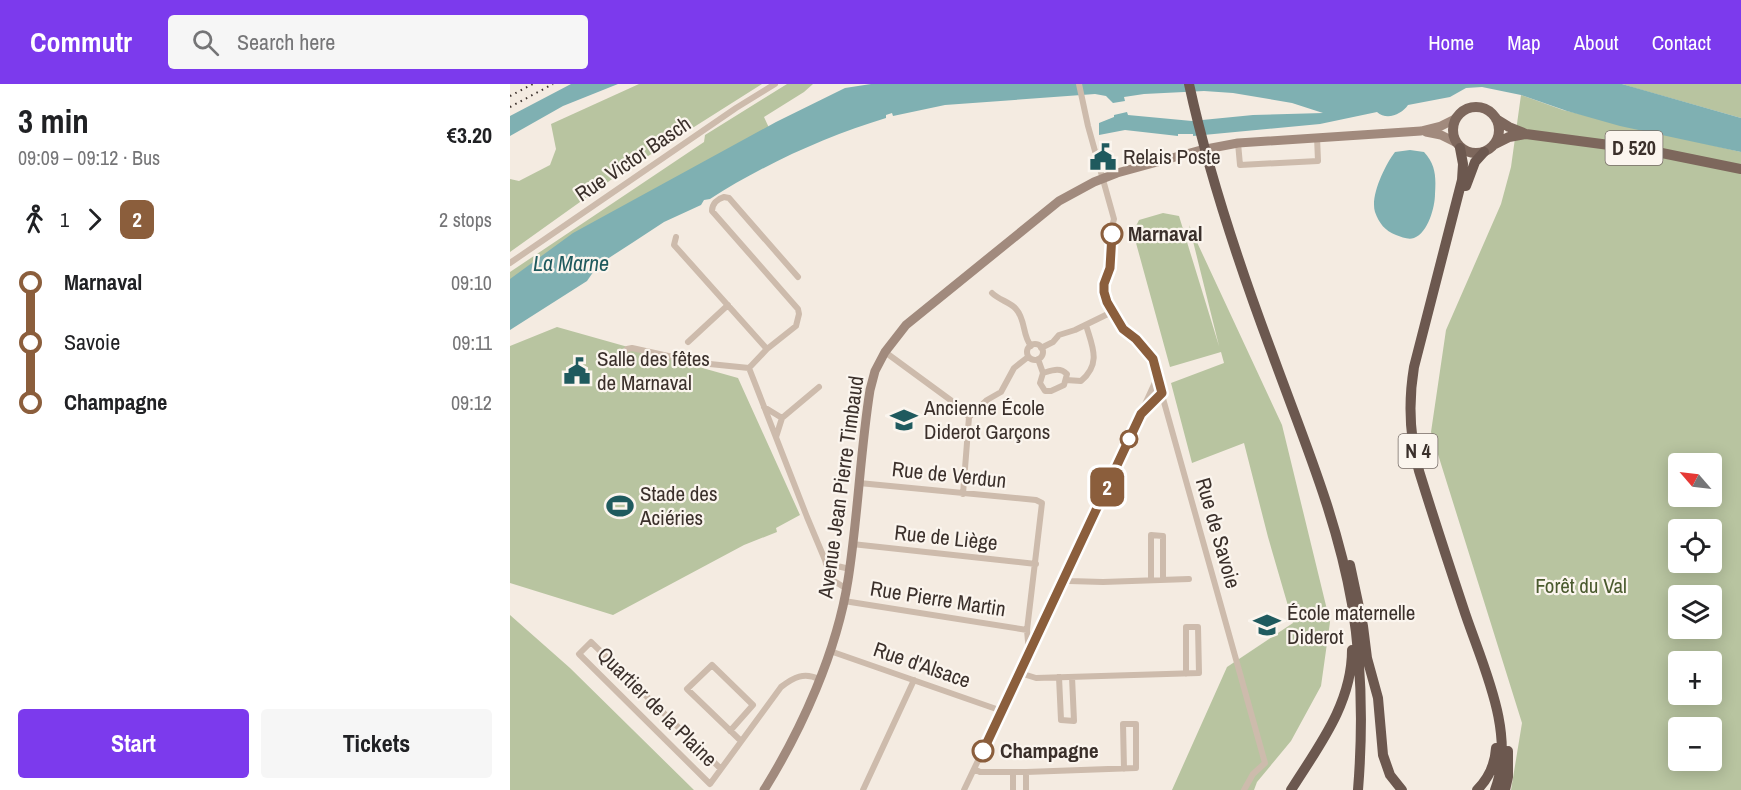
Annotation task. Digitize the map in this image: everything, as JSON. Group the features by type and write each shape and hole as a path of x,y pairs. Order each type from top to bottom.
{"highway":[{"path":"1189,84 1205,152 1226,222 1258,313 1276,350 1314,448 1353,579 1366,698 1364,790"},
{"name":"N 4","path":"1458,145 1463,164 1458,199 1414,367 1409,405 1411,436 1417,465 1501,728 1503,752 1495,790"},
{"name":"N 4","path":"1484,152 1471,169 1465,190 1419,368 1414,417 1418,452 1423,470 1493,680 1506,726 1508,747 1503,790"},
{"path":"1291,790 1337,714 1348,680 1352,658 1352,632 1344,552"},
{"path":"1344,552 1357,648 1360,732 1358,790"},
{"path":"1344,552 1356,588 1367,658 1377,698 1383,755 1390,775 1402,790"},
{"name":"N 4","path":"1463,608 1496,739 1492,767 1485,782 1477,790"}],"main road":[{"path":"1473,107 1484,108 1497,119 1499,129 1495,144 1484,152 1469,153 1441,135 1421,131 1441,126 1455,119 1462,111 1473,107"},
{"path":"1455,119 1452,130 1458,145"},
{"name":"D 520","path":"1497,119 1526,134 1647,150 1741,168"},
{"name":"Avenue Jean Pierre Timbaud","path":"769,788 830,651 850,569 870,390 875,371 898,334 917,315 1070,194 1103,178 1201,150 1238,143 1421,131"},
{"name":"D 520","path":"1495,144 1509,137 1526,134"}],"street":[{"name":"Rue Victor Basch","path":"510,263 736,108 775,84"},
{"name":"Rue de Savoie","path":"1079,84 1114,219 1111,230 1110,268 1104,284 1104,292 1107,302 1123,329 1136,339 1153,359 1157,378 1156,394 1166,407 1265,763 1253,774 1244,790"},
{"path":"1238,143 1240,165 1318,161 1317,137"},
{"path":"749,368 767,349 796,326 799,314 798,309 712,212 712,207 716,202 720,198 729,198 798,277"},
{"path":"676,237 674,245 767,349"},
{"path":"992,293 1018,311 1024,326 1025,339 1031,346"},
{"path":"688,342 728,305"},
{"path":"1041,348 1053,342 1059,335 1114,311"},
{"path":"1066,380 1081,381 1086,377 1095,357 1086,325"},
{"path":"1028,357 1027,352 1031,346 1038,345 1041,348"},
{"path":"619,360 627,350 632,348 700,363 749,368"},
{"path":"1028,357 1038,359 1042,356 1041,348"},
{"path":"885,352 960,406 969,417"},
{"path":"963,494 969,417 987,400 1001,392 1014,368 1028,357"},
{"path":"1038,359 1043,373 1040,383 1045,391 1064,386 1067,374 1063,371 1058,369 1043,373"},
{"path":"749,368 830,576 846,589"},
{"path":"776,438 782,418 819,387"},
{"path":"964,790 1141,414 1156,394"},
{"path":"764,407 782,418"},
{"name":"Rue de Verdun","path":"859,483 1036,500 1042,503 1036,564"},
{"path":"1151,580 1151,536 1163,536 1163,579"},
{"name":"Rue de Liège","path":"852,544 1036,564"},
{"path":"825,560 850,569"},
{"path":"1029,653 1028,630 1036,564"},
{"path":"1064,578 1103,582 1190,579"},
{"name":"Rue Pierre Martin","path":"844,601 1028,630"},
{"path":"1020,673 1036,678 1186,674 1199,673 1198,627 1186,627 1186,674"},
{"name":"Quartier de la Plaine","path":"591,642 721,769 710,784 579,654 591,642"},
{"name":"Rue d'Alsace","path":"830,651 1002,711"},
{"path":"730,731 753,705 712,665 687,689 730,731 741,741"},
{"path":"721,769 781,687 793,678 802,675 819,679"},
{"path":"1059,677 1061,720 1074,721 1072,677"},
{"path":"863,790 914,680"},
{"path":"974,769 980,772 1026,772 1124,769 1136,768 1136,724 1123,724 1124,769"},
{"path":"1013,772 1013,790"},
{"path":"1026,772 1026,790"}],"green space":[{"path":"639,84 762,84 615,177 510,252 510,179 519,181 550,165 556,149 551,124"},
{"path":"787,84 813,84 764,117 770,130 510,289 510,272 704,142 705,135"},
{"path":"1622,84 1741,84 1741,118 1635,88"},
{"name":"Forêt du Val","path":"1521,95 1563,110 1741,152 1741,790 1511,790 1522,723 1431,432 1446,330 1501,204 1511,167"},
{"path":"1163,213 1179,216 1219,346 1189,225 1282,425 1330,622 1321,686 1291,741 1257,782 1254,790 1172,790 1227,667 1293,623 1244,443 1192,463 1171,383 1224,363 1221,352 1170,367 1133,232 1139,220"},
{"path":"557,327 738,378 800,515 776,528 777,532 744,545 613,615 510,583 510,346"},
{"path":"510,615 570,668 694,790 510,790"}],"water":[{"path":"571,84 618,84 563,106 510,136 510,116"},
{"name":"La Marne","path":"871,84 1622,84 1741,118 1741,152 1620,126 1521,95 1482,87 1466,88 1450,97 1408,105 1398,114 1390,116 1377,112 1320,124 1193,136 1193,134 1178,134 1178,136 1125,130 1099,135 1099,123 1114,115 1127,112 1128,115 1192,121 1253,115 1323,113 1292,103 1233,93 1204,91 1144,94 1124,97 1125,101 1113,103 1106,96 1095,94 945,105 893,116 892,113 886,115 886,118 841,133 773,163 710,199 704,200 701,205 664,222 598,265 587,281 510,330 510,279 573,233 776,122 845,88"},
{"path":"1410,150 1424,152 1428,157 1434,172 1435,199 1427,225 1419,235 1410,239 1386,229 1375,212 1374,205 1379,181 1391,158 1395,152"}],"railway":[{"path":"510,96 533,84"},
{"path":"510,107 553,84"}],"bus line":[{"name":"2","path":"983,751 1141,414 1155,399 1161,397 1162,393 1153,359 1136,339 1123,329 1107,302 1104,284 1110,268 1112,234"}],"place":[{"name":"Relais Poste","path":"1103,157"},
{"name":"Marnaval","path":"1112,234"},
{"name":"Salle des fêtes de Marnaval","path":"577,371"},
{"name":"Ancienne École Diderot Garçons","path":"904,420"},
{"name":"Stade des Aciéries","path":"620,506"},
{"name":"École maternelle Diderot","path":"1267,625"},
{"name":"Champagne","path":"983,751"}]}
